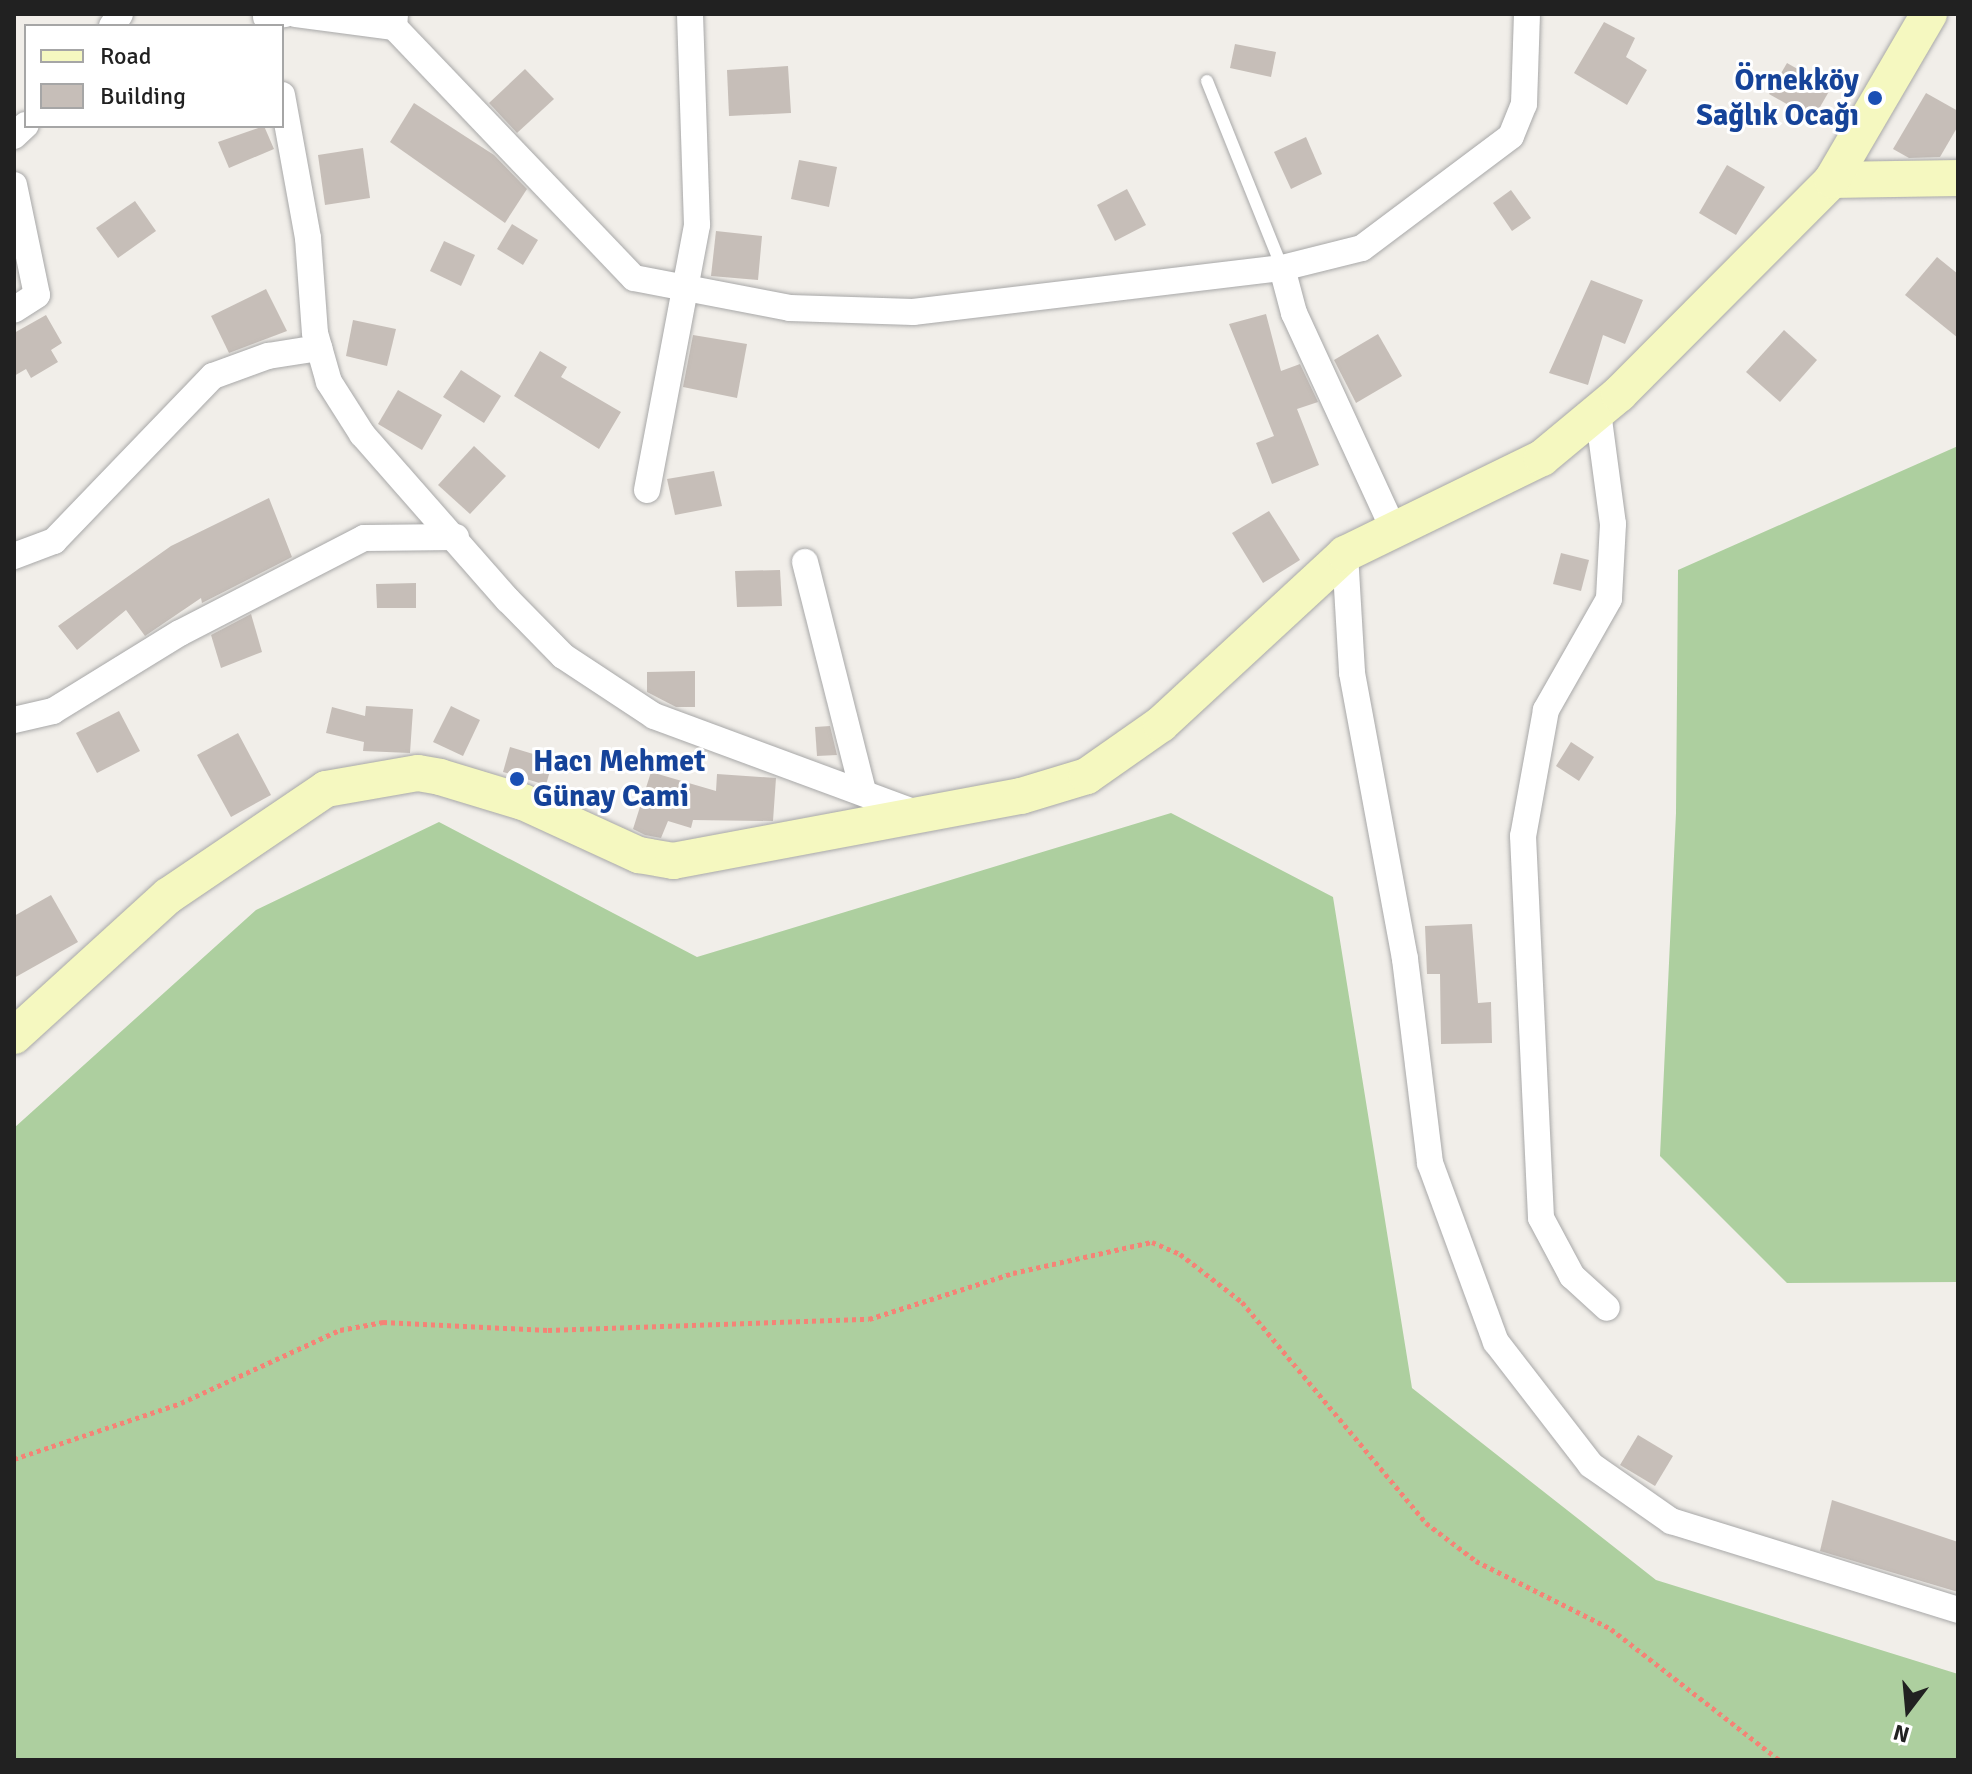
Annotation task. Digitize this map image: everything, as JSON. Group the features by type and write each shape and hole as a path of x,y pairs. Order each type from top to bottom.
{"street":[{"path":"296,14 395,20 596,244 634,278 790,308 913,312 1282,268 1362,248 1511,136 1524,104 1527,14"},
{"path":"647,490 684,290 700,171 690,14"},
{"path":"14,1036 168,896 326,789 418,773 440,777 523,802 639,855 673,861 914,812 1021,796 1087,776 1161,724 1345,554 1542,458 1598,412 1832,180 1929,14"},
{"path":"284,109 319,348 329,382 362,434 563,656 611,693 706,737 863,791 914,812"},
{"path":"1832,180 1958,178"},
{"path":"14,185 37,295 14,310"},
{"path":"1282,268 1294,313 1394,530"},
{"path":"14,556 54,541 213,376 268,356 319,348"},
{"path":"1598,412 1613,524 1609,599 1546,710 1523,836 1541,1218 1572,1276 1607,1308"},
{"path":"14,720 53,711 180,633 364,538 456,537"},
{"path":"1345,554 1352,673 1405,959 1430,1163 1496,1342 1591,1465 1671,1521 1958,1610"},
{"path":"805,562 863,791"}],"lane":[{"path":"1207,81 1282,268"}],"path":[{"path":"14,1459 181,1403 340,1330 383,1322 548,1330 869,1319 1027,1269 1152,1242 1180,1254 1242,1302 1426,1523 1476,1561 1611,1629 1779,1760"}],"green space":[{"path":"1958,446 1958,1282 1787,1283 1660,1156 1676,813 1678,570"},
{"path":"1171,813 1333,897 1412,1388 1656,1580 1958,1674 1958,1760 14,1760 14,1128 256,910 439,822 697,957"}],"building":[{"path":"1604,22 1635,38 1626,57 1647,70 1627,105 1574,73"},
{"path":"1235,44 1276,52 1271,77 1230,68"},
{"path":"1787,63 1831,88 1813,119 1769,94"},
{"path":"788,66 791,113 729,116 727,70"},
{"path":"525,69 554,99 517,133 489,103"},
{"path":"1926,93 1958,111 1958,126 1940,157 1909,158 1893,149"},
{"path":"414,103 494,155 527,189 505,223 390,142"},
{"path":"265,128 274,149 229,168 218,142"},
{"path":"1306,137 1322,174 1291,189 1274,152"},
{"path":"363,148 370,198 325,205 318,155"},
{"path":"799,160 837,167 829,207 791,199"},
{"path":"1727,165 1765,187 1736,235 1699,213"},
{"path":"1127,189 1146,225 1115,241 1097,205"},
{"path":"1511,190 1531,218 1512,231 1493,203"},
{"path":"135,201 156,231 118,258 96,228"},
{"path":"512,224 538,240 523,265 497,249"},
{"path":"716,231 762,236 758,280 711,276"},
{"path":"444,241 475,255 461,286 430,271"},
{"path":"1937,257 1958,274 1958,338 1905,295"},
{"path":"1591,280 1643,300 1625,344 1603,335 1588,385 1549,373"},
{"path":"266,289 287,331 229,353 211,316"},
{"path":"1266,314 1281,371 1300,364 1318,402 1297,409 1319,465 1272,484 1256,443 1274,436 1229,324"},
{"path":"46,315 62,343 51,350 58,362 31,378 26,369 14,376 14,333"},
{"path":"353,320 396,329 387,366 346,356"},
{"path":"1784,330 1817,360 1780,402 1746,372"},
{"path":"1378,334 1402,376 1356,403 1334,360"},
{"path":"693,335 747,344 737,398 683,387"},
{"path":"540,351 567,367 561,377 621,412 599,449 514,396"},
{"path":"461,370 501,396 484,423 443,397"},
{"path":"398,390 442,415 422,450 378,424"},
{"path":"474,446 506,476 470,514 438,485"},
{"path":"714,471 722,506 675,515 667,479"},
{"path":"269,498 292,557 202,603 201,598 145,636 126,610 77,650 58,626 171,546"},
{"path":"1269,511 1300,560 1263,583 1232,533"},
{"path":"1561,553 1589,560 1581,591 1553,584"},
{"path":"780,570 782,606 737,607 735,571"},
{"path":"416,583 416,608 377,608 376,584"},
{"path":"251,614 262,652 221,668 211,635"},
{"path":"695,671 695,707 676,707 647,692 647,672"},
{"path":"366,706 413,709 410,753 363,751 364,742 326,733 332,707 365,716"},
{"path":"451,706 480,720 463,756 433,742"},
{"path":"119,711 140,751 97,773 76,733"},
{"path":"830,726 837,755 817,756 815,727"},
{"path":"238,733 271,795 231,817 197,755"},
{"path":"1571,742 1594,757 1579,781 1556,766"},
{"path":"510,747 553,760 546,785 503,772"},
{"path":"651,772 716,791 717,774 776,778 773,821 693,820 691,828 668,821 661,838 645,835 633,829"},
{"path":"51,895 78,942 14,978 14,916"},
{"path":"1472,924 1478,1003 1491,1002 1492,1043 1441,1044 1440,974 1427,974 1425,926"},
{"path":"1638,1435 1673,1456 1655,1486 1620,1465"},
{"path":"1832,1500 1958,1542 1958,1592 1820,1551"}],"place":[{"name":"Örnekköy Sağlık Ocağı","path":"1875,98"},
{"name":"Hacı Mehmet Günay Cami","path":"517,779"}]}
